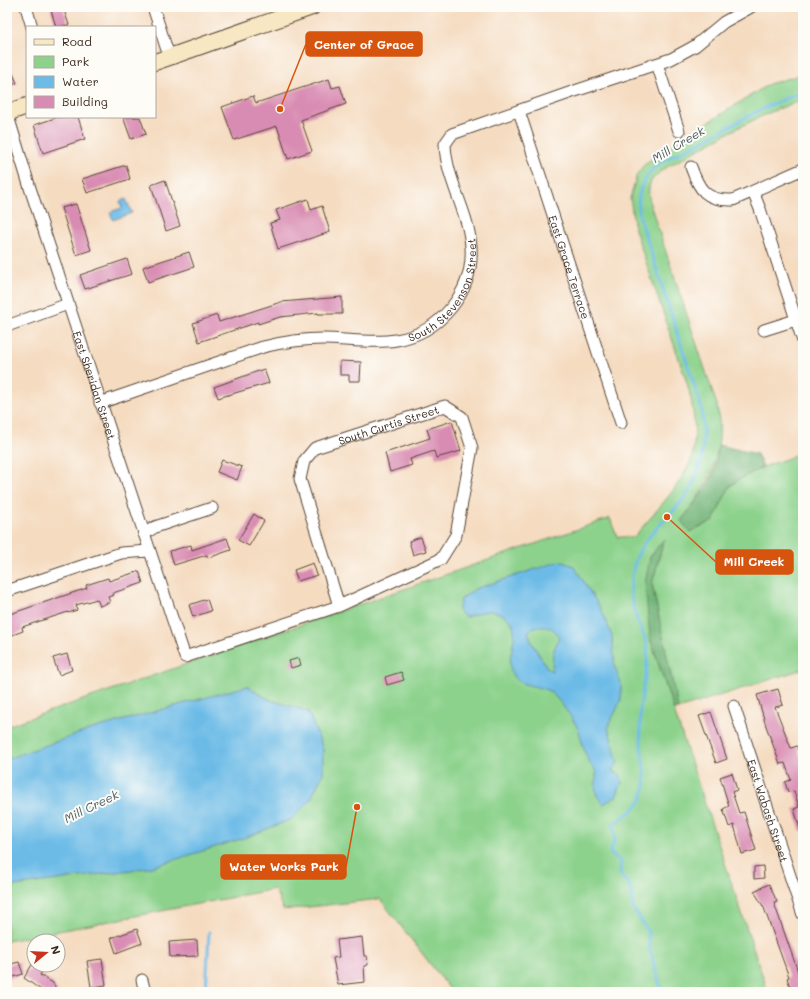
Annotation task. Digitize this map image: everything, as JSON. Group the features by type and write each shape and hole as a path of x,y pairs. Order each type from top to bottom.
{"street":[{"path":"26,7 32,26"},
{"path":"153,7 162,59 312,7"},
{"name":"South Stevenson Street","path":"100,402 263,347 288,341 323,339 396,340 426,330 440,320 451,309 465,285 470,264 471,247 469,230 445,158 445,144 452,134 680,55 694,46 724,22 752,7"},
{"path":"657,64 679,131"},
{"path":"7,113 26,106"},
{"name":"East Grace Terrace","path":"519,111 621,423"},
{"name":"East Sheridan Street","path":"7,113 100,402 185,657"},
{"path":"691,167 696,183 702,191 711,198 722,201 733,200 803,169"},
{"path":"753,192 800,319 803,341"},
{"path":"7,326 68,304"},
{"path":"764,330 800,319"},
{"name":"South Curtis Street","path":"185,657 339,606 441,559 456,535 472,448 462,417 445,406 315,448 304,461 300,479 339,606"},
{"path":"144,534 155,527 212,508"},
{"path":"7,592 121,553 149,551"},
{"name":"East Wabash Street","path":"734,706 803,915"},
{"path":"142,980 145,992"}],"green space":[{"path":"803,74 803,100 773,111 744,125 668,166 655,176 649,186 650,204 717,405 719,422 719,438 713,468 700,494 681,521 725,496 730,486 740,479 763,467 803,453 803,669 678,709 652,584 664,540 650,557 650,639 768,992 452,992 380,899 283,910 275,889 48,933 26,933 26,937 7,941 7,726 610,518 617,537 634,537 677,485 690,462 695,435 693,408 687,383 635,230 630,198 637,174 643,166 656,155 769,84"},
{"path":"718,445 757,454 763,467 730,486 713,521 690,532 681,521 709,482 717,459"},
{"path":"664,539 652,584 678,709 674,710 650,638 645,584 650,557"}],"water":[{"path":"126,199 132,213 113,220 110,212 122,208 120,201"},
{"path":"560,561 574,566 602,611 612,636 615,668 621,683 621,700 608,727 618,763 613,769 614,773 620,774 622,782 616,797 603,804 599,799 595,788 596,771 586,755 576,725 557,698 545,689 520,682 515,679 512,674 510,659 514,628 511,622 506,617 496,612 487,611 466,617 458,611 461,599 475,589","holes":["534,627 546,627 552,629 559,637 553,653 552,671 548,669 532,643 528,632"]},
{"path":"247,686 270,700 308,711 323,749 323,774 309,802 292,819 247,837 152,867 7,887 7,759 92,729"}],"building":[{"path":"50,7 63,7 69,25 56,26"},
{"path":"7,60 17,83 7,87"},
{"path":"329,79 332,88 340,86 346,104 301,120 312,151 288,159 277,126 234,140 222,107 253,96 256,103"},
{"path":"55,118 78,118 85,139 43,153 34,125"},
{"path":"123,118 140,118 146,134 131,139"},
{"path":"126,165 130,179 87,193 82,179"},
{"path":"165,180 180,226 166,231 151,185"},
{"path":"308,199 311,210 322,206 330,232 278,249 270,223 280,220 276,210"},
{"path":"76,204 91,250 76,255 61,208"},
{"path":"189,252 194,267 148,282 143,267"},
{"path":"127,259 132,274 85,289 80,275"},
{"path":"342,297 342,314 318,313 280,317 258,324 258,322 199,342 193,323 217,315 219,322 281,302"},
{"path":"340,361 361,362 360,381 349,381 349,375 340,375"},
{"path":"264,369 269,383 218,398 214,387"},
{"path":"452,421 461,451 436,458 434,451 410,459 412,465 390,472 385,453 430,438 427,429"},
{"path":"222,460 242,467 237,480 217,472"},
{"path":"254,514 264,521 249,546 238,540"},
{"path":"421,537 426,551 413,555 409,541"},
{"path":"227,538 231,550 208,558 207,555 174,565 170,551 191,545 192,550"},
{"path":"313,563 317,575 298,581 294,570"},
{"path":"139,571 143,583 113,593 114,595 108,597 110,602 100,606 97,599 76,605 77,610 22,627 23,631 7,637 7,615 87,588 86,585 108,578 109,581"},
{"path":"207,599 211,611 193,617 189,605"},
{"path":"67,654 72,670 59,675 53,658"},
{"path":"299,658 301,665 291,668 289,661"},
{"path":"401,672 404,680 387,685 385,677"},
{"path":"778,689 783,705 775,707 791,748 797,746 803,764 803,832 801,832 794,809 799,807 794,791 788,792 785,782 791,780 785,763 780,764 766,726 757,695"},
{"path":"711,712 727,759 716,763 699,716"},
{"path":"732,773 737,790 732,792 739,813 744,812 756,850 742,854 734,825 729,827 723,809 729,806 720,777"},
{"path":"763,866 764,878 754,879 754,867"},
{"path":"769,884 777,902 774,903 803,986 803,990 799,992 792,992 787,978 789,977 764,908 754,891"},
{"path":"137,929 142,943 116,953 111,938"},
{"path":"362,937 364,956 367,956 368,965 364,966 365,982 338,985 333,958 339,957 337,940"},
{"path":"197,940 198,956 170,957 169,942"},
{"path":"102,959 106,985 91,987 87,961"},
{"path":"19,962 23,974 7,979 7,965"},
{"path":"27,973 41,973 40,975 53,983 58,992 44,992 24,978"}],"waterway":[{"name":"Mill Creek","path":"662,992 650,951 648,932 633,908 631,887 620,874 621,862 610,853 615,839 613,824 637,806 642,798 645,786 640,738 640,711 648,653 646,642 637,620 632,600 631,584 633,569 642,546 682,501 695,480 702,456 703,418 701,406 640,218 639,195 642,185 648,175 653,169 664,161 762,109 803,92"},
{"path":"206,992 209,932"}],"place":[{"name":"Center of Grace","path":"280,109"},
{"name":"Mill Creek","path":"667,517"},
{"name":"Water Works Park","path":"357,807"}]}
